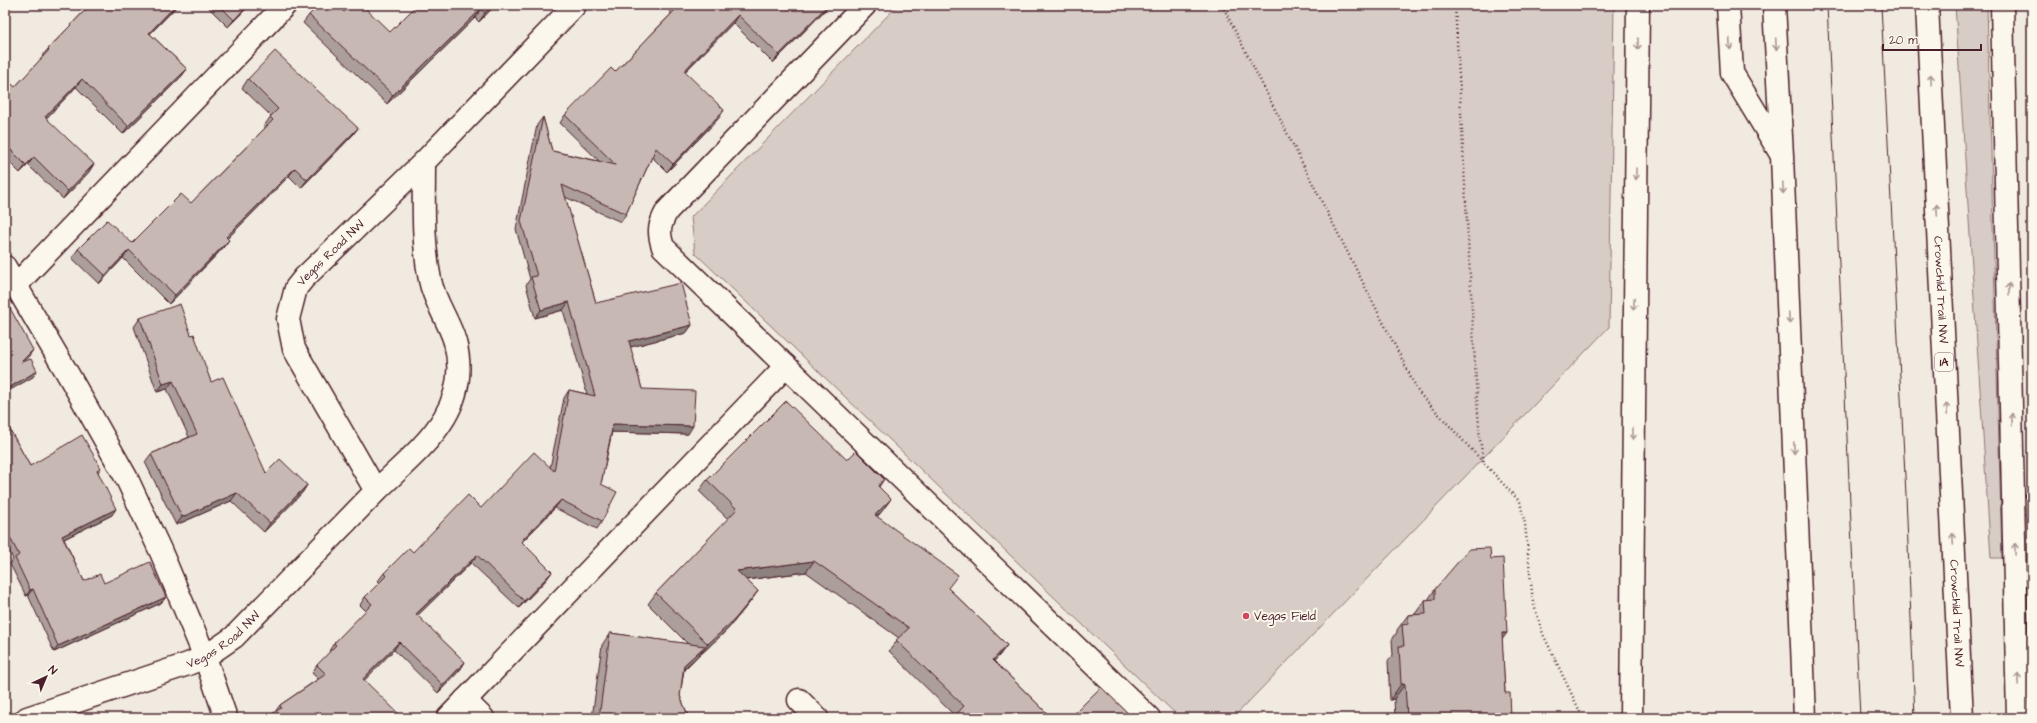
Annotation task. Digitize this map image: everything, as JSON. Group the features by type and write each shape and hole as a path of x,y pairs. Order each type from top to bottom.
{"main road":[{"path":"16,285 285,5"},
{"name":"Vegas Road NW","path":"376,491 294,349 288,319 296,288 304,278 424,162 575,5"},
{"path":"865,5 667,211 660,222 659,233 663,247 1149,718"},
{"path":"1631,718 1638,5"},
{"path":"1728,5 1732,73 1782,156"},
{"path":"1774,5 1782,156 1805,718"},
{"name":"Crowchild Trail NW","path":"1927,5 1962,718"},
{"path":"2002,5 2018,718"},
{"name":"Vegas Road NW","path":"26,718 188,664 205,657 234,637 437,430 447,415 456,393 458,368 455,342 430,281 424,238 424,162"},
{"path":"5,267 127,479 161,552 205,657 226,718"},
{"path":"448,718 786,366"},
{"path":"465,700 483,718"},
{"path":"799,700 817,718"}],"path":[{"path":"1222,5 1419,393 1520,502 1525,524 1533,602 1543,634 1584,718"},
{"path":"1454,5 1477,400 1480,440 1484,463"}],"shaded area":[{"path":"898,5 1614,5 1609,327 1233,718 1180,718 695,253 691,217"},
{"path":"1955,5 1987,5 2002,558 1991,558"}],"building":[{"path":"90,5 176,5 149,33 187,69 128,126 82,79 45,117 94,164 68,191 34,157 26,165 5,144 5,91 12,84 15,87 49,50 48,49"},
{"path":"219,5 248,5 234,20"},
{"path":"319,5 337,5 344,12 351,5 362,5 390,32 417,5 492,5 485,13 481,9 393,95 309,15"},
{"path":"675,5 828,5 779,55 738,15 684,71 724,110 673,164 656,148 626,214 562,185 596,303 681,283 692,325 629,341 642,389 695,391 693,426 613,424 601,484 617,492 602,521 561,500 521,541 552,572 524,601 477,555 416,614 465,662 443,685 399,642 363,679 403,718 266,718 281,708 280,705 326,674 317,665 336,645 334,643 372,604 365,597 386,576 384,573 409,548 413,552 468,495 481,508 534,452 554,471 569,390 595,396 569,302 541,310 531,277 537,276 521,221 543,117 552,151 616,165 565,115 611,68 615,72 678,7"},
{"path":"275,51 358,128 307,180 295,168 226,237 229,240 175,295 129,250 105,275 78,249 107,220 132,243 181,194 191,203 273,120 270,117 278,109 248,79"},
{"path":"5,299 33,350 21,362 31,359 37,371 5,390"},
{"path":"180,304 191,335 194,334 211,382 223,377 266,473 280,459 307,485 270,523 237,493 182,517 151,454 197,434 173,381 163,384 140,318"},
{"path":"786,401 847,460 856,451 884,479 878,486 891,499 875,515 958,575 948,588 1007,645 993,660 1052,718 953,718 964,706 896,640 909,628 814,561 737,571 758,591 735,619 708,644 656,593 737,509 707,480"},
{"path":"5,421 30,466 82,435 101,468 97,470 116,509 62,536 84,581 100,574 104,583 150,562 166,597 58,646 33,589 30,590 15,558 19,555 5,528"},
{"path":"1490,548 1491,559 1503,558 1507,633 1502,633 1505,693 1510,693 1511,718 1407,718 1405,684 1401,684 1399,646 1404,646 1402,625 1408,624 1408,615 1426,614 1425,600 1435,599 1435,589 1469,549"},
{"path":"610,633 705,646 684,665 680,696 689,718 599,718"},
{"path":"1101,687 1133,718 1070,718"}],"tram line":[{"path":"1827,5 1860,718"},
{"path":"1881,5 1906,495 1915,718"}],"place":[{"name":"Vegas Field","path":"1246,616"}]}
